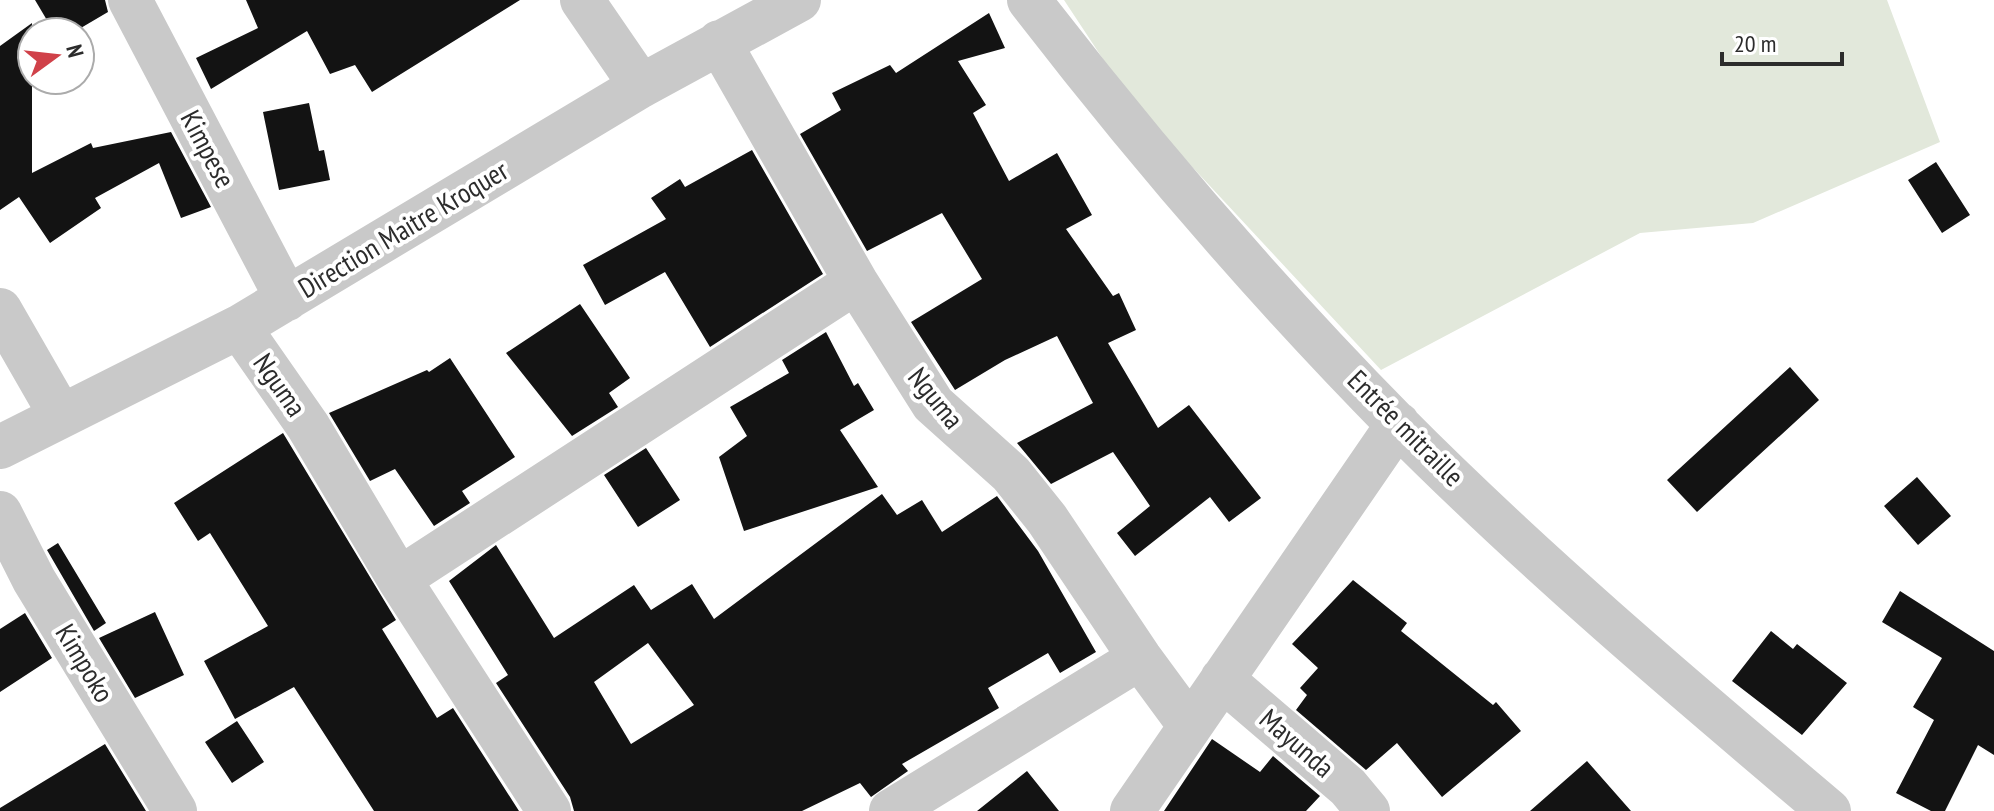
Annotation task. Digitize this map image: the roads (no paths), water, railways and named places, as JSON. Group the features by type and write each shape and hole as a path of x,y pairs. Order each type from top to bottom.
{"street":[{"path":"582,0 641,86"},
{"name":"Direction Maitre Kroquer","path":"0,447 239,327 641,86 799,0"},
{"name":"Entrée mitraille","path":"1029,0 1096,87 1238,251 1398,424 1699,702 1829,811"},
{"name":"Kimpese","path":"135,2 287,299"},
{"name":"Nguma","path":"719,42 856,282 933,404 1011,474 1047,519 1140,658 1190,726"},
{"path":"399,579 856,282"},
{"path":"0,310 61,416"},
{"name":"Nguma","path":"239,327 308,426 399,579 549,811"},
{"path":"1132,811 1398,424"},
{"name":"Kimpoko","path":"0,513 34,580 175,811"},
{"path":"891,811 1140,658"},
{"name":"Mayunda","path":"1222,679 1348,787 1368,811"}]}
